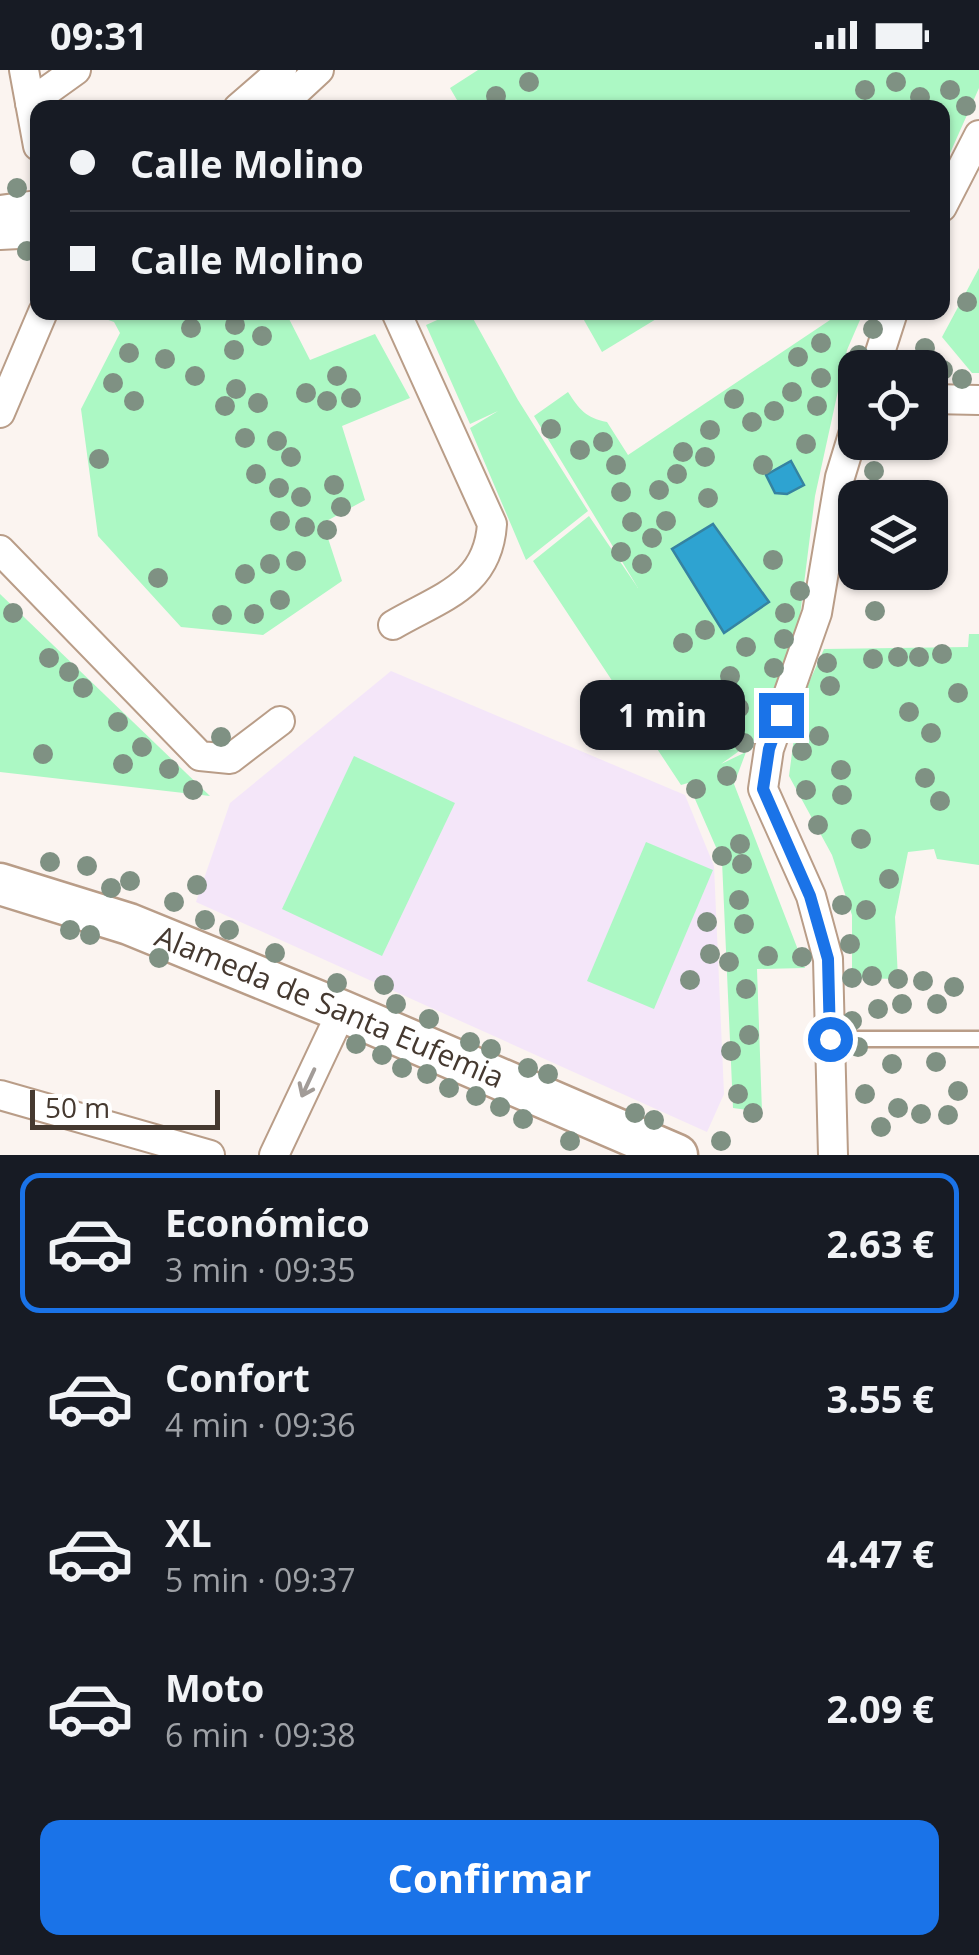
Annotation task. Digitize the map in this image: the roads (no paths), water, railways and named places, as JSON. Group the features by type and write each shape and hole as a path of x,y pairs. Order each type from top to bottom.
{"street":[{"path":"24,70 30,103"},
{"path":"34,100 76,70"},
{"path":"247,100 282,70"},
{"path":"291,100 320,70"},
{"path":"950,191 979,135"},
{"path":"0,210 30,207"},
{"path":"0,236 30,234"},
{"path":"0,413 40,320"},
{"path":"393,625 474,579 491,546 492,524 400,320"},
{"path":"881,350 890,320"},
{"path":"948,399 979,400"},
{"path":"833,1155 828,959 810,896 763,789 769,749 817,612 845,460"},
{"path":"0,550 200,756 230,760 280,721"},
{"name":"Alameda de Santa Eufemia","path":"0,884 129,924 342,1010 666,1152"},
{"path":"274,1155 342,1010"},
{"path":"0,1095 210,1155"}],"lane":[{"path":"830,1039 979,1038"}],"water":[{"path":"791,461 804,485 787,494 775,493 766,475"},
{"path":"713,524 769,602 724,633 672,549"}]}
